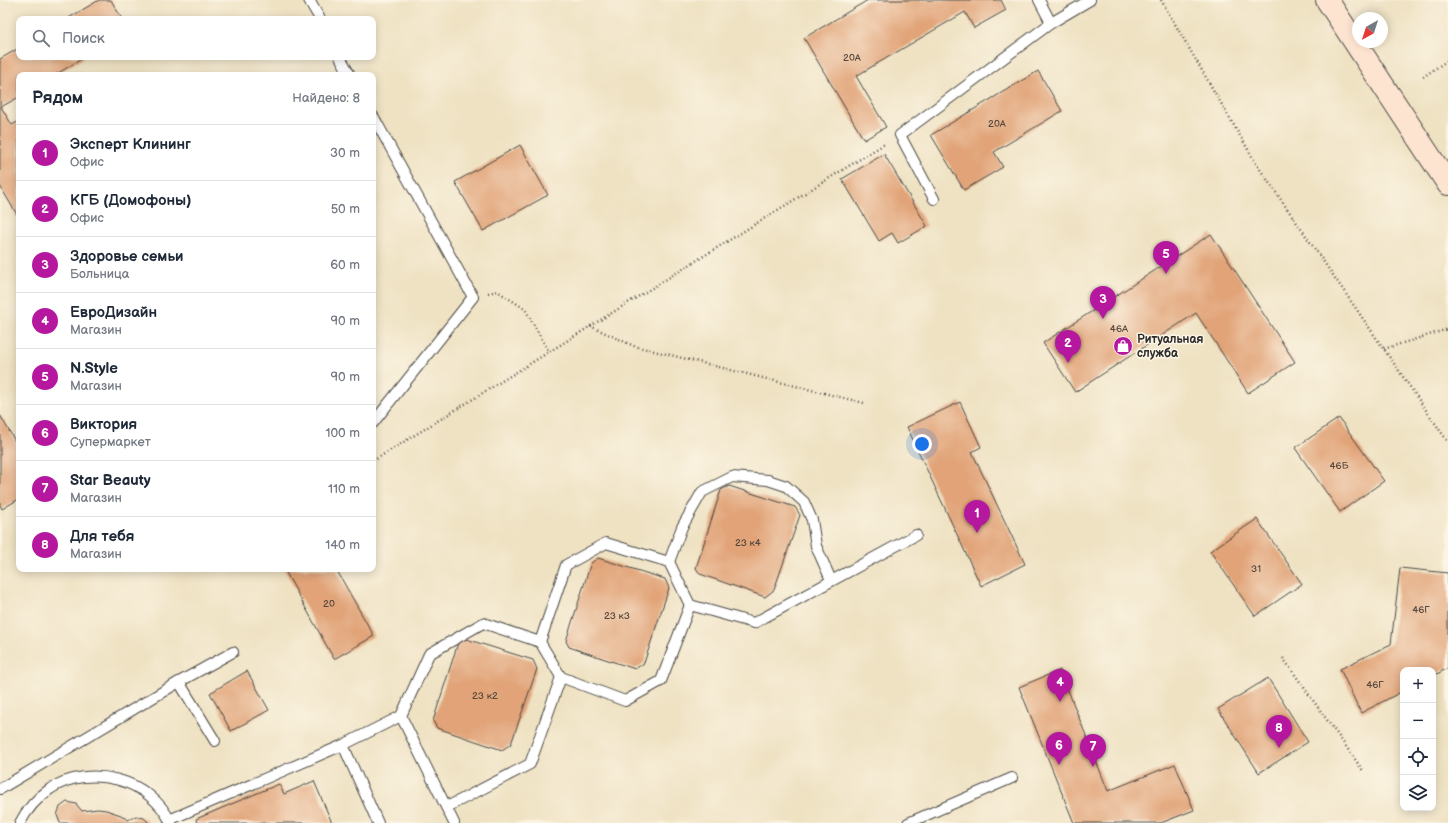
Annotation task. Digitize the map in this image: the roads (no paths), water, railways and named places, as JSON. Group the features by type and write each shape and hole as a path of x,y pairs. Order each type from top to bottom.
{"main road":[{"path":"1327,0 1448,184"}],"lane":[{"path":"309,0 318,16"},
{"path":"1039,0 1051,23"},
{"path":"934,199 900,135 1051,23 1090,0"},
{"path":"342,60 348,72"},
{"path":"376,121 473,297 376,420"},
{"path":"20,823 26,812 37,799 50,789 66,781 82,777 100,776 116,779 133,785 147,794 160,806 170,821 343,745 401,716 429,654 483,623 540,642 561,677 625,701 661,681 690,605 669,562 682,527 702,492 732,477 768,480 786,486 804,502 812,520 816,546 831,580"},
{"path":"690,605 754,623 916,535"},
{"path":"540,642 566,565 606,543 669,562"},
{"path":"0,789 179,682 233,652"},
{"path":"447,808 530,764 561,677"},
{"path":"179,682 214,741"},
{"path":"401,716 454,823"},
{"path":"343,745 378,823"},
{"path":"908,823 1012,778"}],"place":[{"name":"N.Style","path":"1166,274"},
{"name":"Здоровье семьи","path":"1103,319"},
{"name":"Ритуальная служба","path":"1123,346"},
{"name":"КГБ (Домофоны)","path":"1068,363"},
{"name":"Эксперт Клининг","path":"977,533"},
{"name":"ЕвроДизайн","path":"1060,702"},
{"name":"Для тебя","path":"1279,748"},
{"name":"Виктория","path":"1059,765"},
{"name":"Star Beauty","path":"1093,767"}]}
